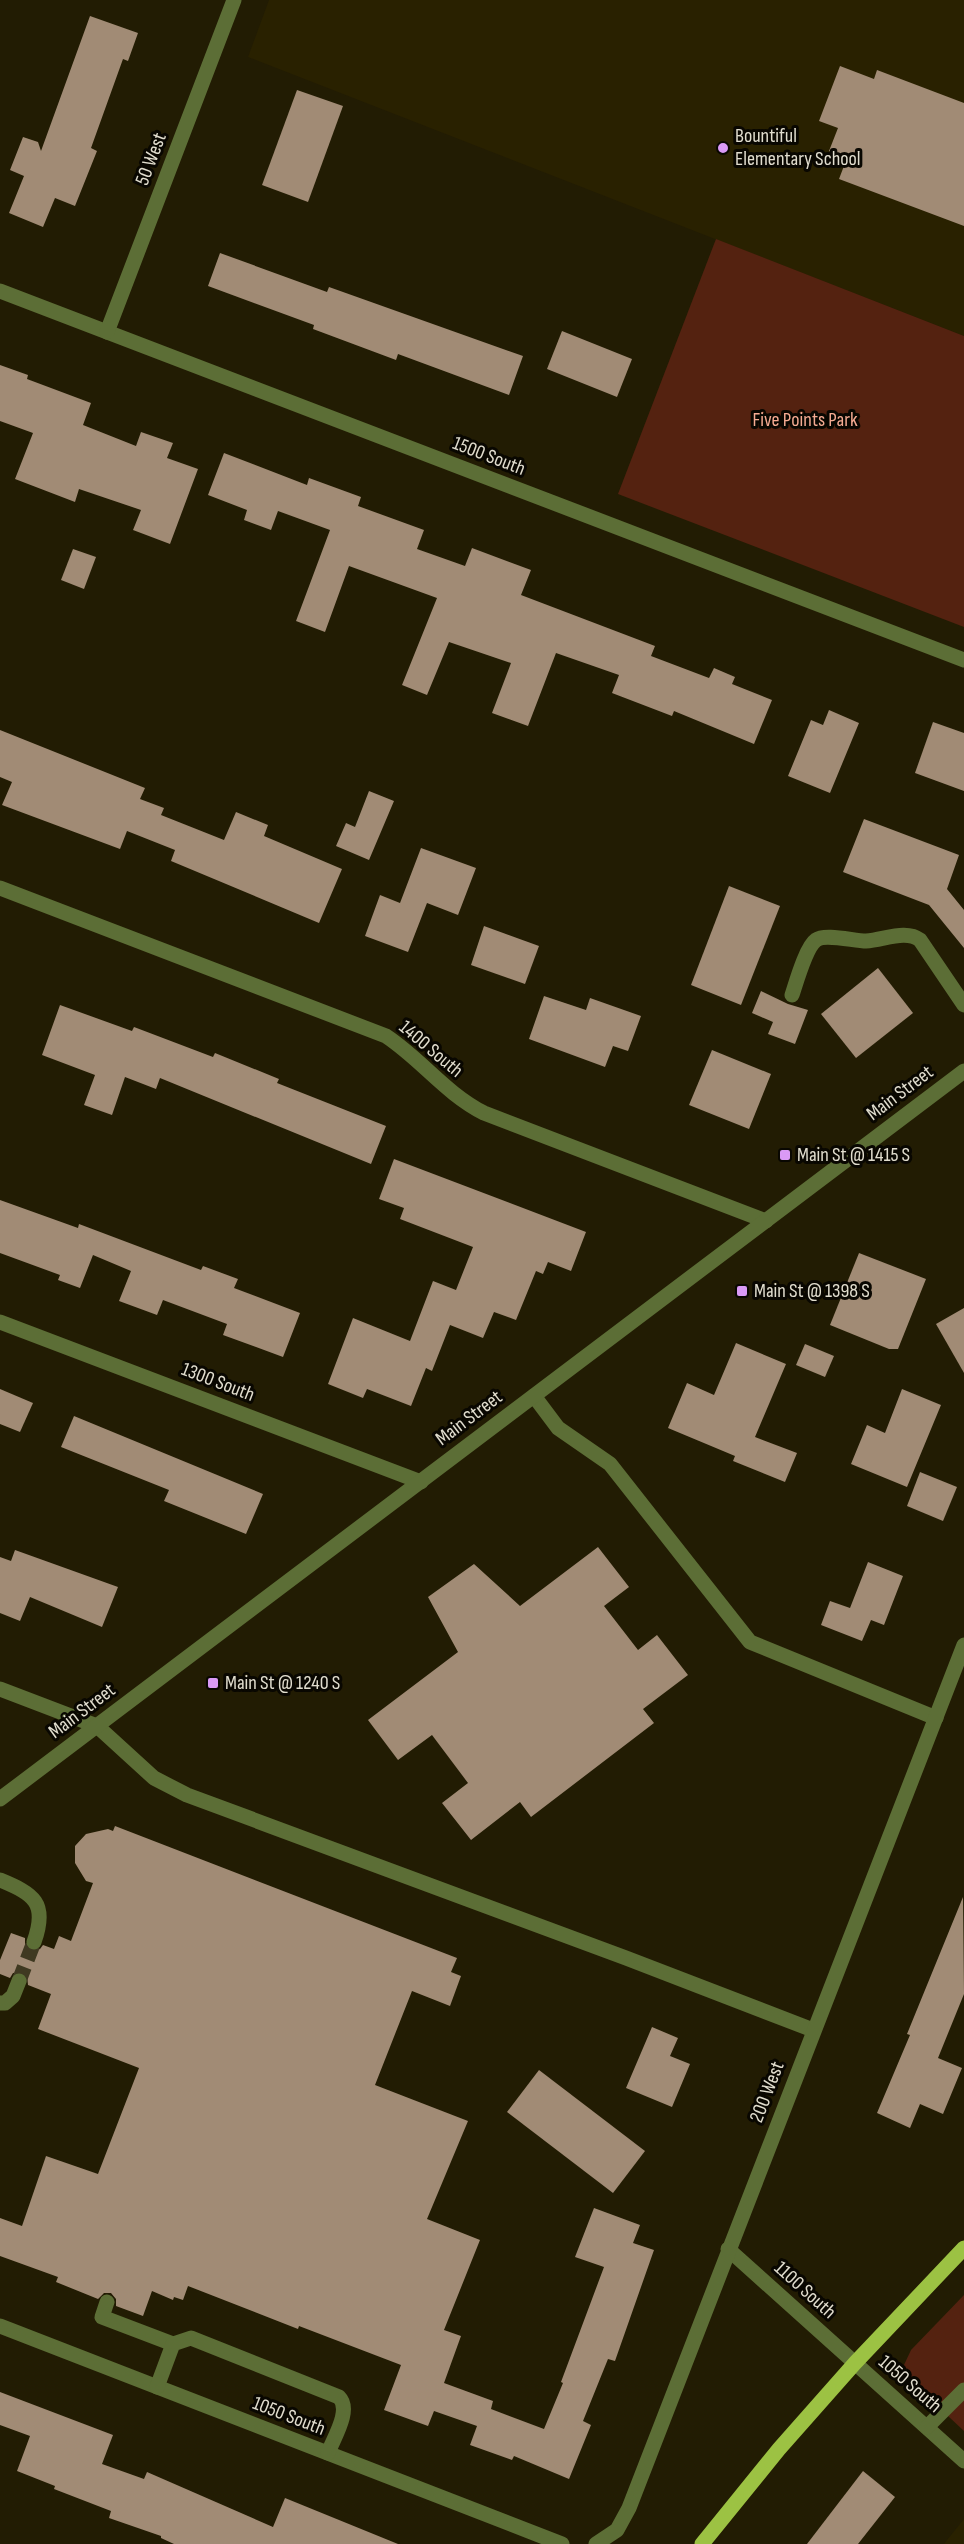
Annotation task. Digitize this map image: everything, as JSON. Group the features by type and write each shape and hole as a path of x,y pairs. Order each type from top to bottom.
{"main road":[{"path":"702,2544 779,2449 855,2363 964,2248"}],"street":[{"name":"50 West","path":"107,332 234,0"},
{"name":"1500 South","path":"0,291 964,660"},
{"name":"1400 South","path":"0,888 386,1036 401,1046 453,1095 484,1113 766,1221"},
{"path":"792,995 810,948 816,940 825,937 876,940 905,934 915,936 920,940 964,1005"},
{"name":"Main Street","path":"0,1799 964,1071"},
{"name":"1300 South","path":"0,1322 421,1482"},
{"path":"534,1396 558,1428 610,1464 750,1642 936,1718"},
{"name":"200 West","path":"596,2544 617,2530 626,2513 964,1645"},
{"path":"0,1689 97,1726 154,1778 187,1795 626,1958 813,2031"},
{"path":"0,1880 24,1889 33,1896 41,1917 34,1941"},
{"path":"0,2003 5,2003 13,1996 19,1981"},
{"name":"1100 South","path":"728,2249 855,2363"},
{"path":"107,2302 102,2317 173,2344 191,2338 339,2397 343,2401 344,2411 328,2453"},
{"name":"1050 South","path":"0,2326 562,2544"},
{"path":"157,2387 173,2344"},
{"name":"1050 South","path":"855,2363 964,2461"},
{"path":"927,2427 964,2390"}],"shaded area":[{"name":"Bountiful Elementary School","path":"269,0 964,0 964,336 248,57"},
{"path":"964,2519 964,2544 944,2544 947,2540"}],"green space":[{"name":"Five Points Park","path":"716,239 964,336 964,627 618,494"},
{"path":"964,2295 964,2431 908,2378 904,2365 911,2350"}],"building":[{"path":"90,16 138,33 128,61 123,59 91,148 97,151 75,206 55,198 43,227 9,213 24,176 10,170 23,137 38,142 41,151"},
{"path":"840,66 874,79 877,70 964,103 964,226 839,179 847,158 829,151 838,128 819,121"},
{"path":"297,90 343,106 308,202 262,185"},
{"path":"220,253 327,292 329,287 523,356 509,395 398,354 396,360 313,329 314,325 208,286"},
{"path":"562,331 632,359 617,397 547,369"},
{"path":"0,365 28,375 27,379 91,403 83,425 136,446 141,432 173,443 167,458 198,469 170,544 133,530 141,510 79,489 75,502 15,479 33,433 0,421"},
{"path":"224,453 307,485 309,478 361,497 358,506 424,530 417,549 465,566 472,548 531,570 521,595 655,646 651,656 709,678 714,668 735,677 732,684 772,700 754,744 674,711 672,716 612,693 619,675 556,653 528,726 492,713 511,663 449,642 427,695 402,685 437,598 349,566 325,632 296,621 330,530 278,511 271,530 244,520 247,510 208,495"},
{"path":"73,549 96,557 84,589 61,580"},
{"path":"829,710 859,723 830,793 788,776 811,720 823,725"},
{"path":"933,722 964,733 964,791 915,773"},
{"path":"0,730 145,788 140,799 164,808 161,815 224,840 236,812 268,825 264,836 342,869 319,923 171,861 175,850 127,831 120,849 2,805 12,782 0,777"},
{"path":"369,791 394,801 369,860 336,846 346,823 355,827"},
{"path":"864,819 959,855 947,889 964,910 964,948 929,905 843,872"},
{"path":"421,848 476,868 458,915 427,903 408,952 365,936 380,895 400,903"},
{"path":"729,886 780,906 741,1005 691,985"},
{"path":"484,926 539,946 525,984 471,965"},
{"path":"878,968 913,1013 856,1058 821,1014"},
{"path":"761,991 788,1004 808,1010 795,1044 768,1034 773,1022 752,1013"},
{"path":"544,996 586,1010 590,998 641,1016 628,1051 613,1046 605,1067 529,1039"},
{"path":"60,1005 132,1031 134,1027 213,1057 215,1053 279,1079 277,1083 386,1126 371,1164 160,1078 156,1089 125,1077 112,1115 84,1105 95,1075 42,1055"},
{"path":"712,1050 771,1074 749,1129 689,1105"},
{"path":"394,1159 586,1232 571,1271 548,1262 543,1274 536,1271 516,1320 494,1312 483,1338 450,1325 432,1371 426,1368 411,1406 367,1389 363,1398 328,1384 353,1318 410,1341 433,1281 456,1290 473,1247 400,1219 404,1208 379,1199"},
{"path":"0,1200 78,1228 79,1224 201,1270 203,1266 238,1279 234,1288 300,1313 283,1357 223,1335 227,1324 163,1300 157,1315 119,1301 131,1271 93,1255 80,1288 58,1280 60,1275 0,1253"},
{"path":"859,1253 926,1279 898,1349 889,1349 830,1325"},
{"path":"964,1308 964,1373 936,1324"},
{"path":"736,1343 786,1364 755,1437 797,1453 785,1482 733,1461 735,1456 668,1428 687,1383 714,1395"},
{"path":"805,1344 834,1356 825,1377 796,1365"},
{"path":"0,1389 33,1403 20,1432 0,1424"},
{"path":"902,1389 941,1405 907,1487 851,1464 867,1425 885,1433"},
{"path":"74,1416 263,1494 246,1534 164,1501 169,1490 61,1447"},
{"path":"920,1472 957,1487 943,1521 907,1506"},
{"path":"598,1547 629,1587 604,1606 638,1650 657,1635 688,1675 643,1709 654,1723 531,1817 520,1802 471,1840 442,1803 468,1783 432,1735 398,1760 368,1720 458,1652 428,1597 474,1564 520,1606"},
{"path":"15,1550 118,1587 102,1627 30,1597 20,1621 0,1613 0,1557 11,1561"},
{"path":"868,1562 903,1576 884,1625 871,1620 862,1641 821,1625 830,1601 850,1608"},
{"path":"115,1826 457,1958 451,1972 461,1976 450,2006 412,1991 375,2085 468,2121 427,2219 480,2240 444,2330 461,2336 444,2383 493,2401 491,2409 544,2429 563,2383 561,2382 604,2267 575,2257 594,2208 640,2225 633,2243 654,2250 615,2361 608,2359 583,2421 591,2425 569,2479 514,2456 512,2460 470,2445 477,2426 434,2411 428,2426 384,2410 401,2365 299,2326 298,2329 188,2286 183,2300 174,2297 173,2300 152,2291 143,2316 116,2306 116,2299 111,2293 104,2293 98,2299 56,2282 58,2277 0,2256 0,2218 22,2226 46,2156 98,2174 139,2068 38,2029 51,1994 28,1985 27,1975 22,1972 13,1973 10,1978 0,1974 0,1960 11,1933 25,1938 25,1945 32,1951 40,1949 43,1945 54,1949 59,1936 71,1941 93,1883 86,1881 75,1863 75,1846 86,1834 108,1829 113,1831"},
{"path":"963,1897 964,1994 938,2058 962,2068 943,2114 920,2104 910,2128 877,2113 910,2035 907,2034"},
{"path":"652,2027 678,2038 670,2056 690,2064 672,2107 626,2088"},
{"path":"539,2070 645,2151 613,2193 507,2112"},
{"path":"0,2392 113,2435 102,2464 144,2479 147,2472 273,2527 285,2498 398,2544 174,2544 161,2536 109,2518 111,2511 54,2489 55,2486 17,2471 30,2436 0,2425"},
{"path":"863,2471 895,2497 858,2544 807,2544"}],"tunnel":[{"path":"19,1981 34,1942"}],"place":[{"name":"Bountiful Elementary School","path":"723,148"},
{"name":"Main St @ 1415 S","path":"785,1155"},
{"name":"Main St @ 1398 S","path":"742,1291"},
{"name":"Main St @ 1240 S","path":"213,1683"}]}
